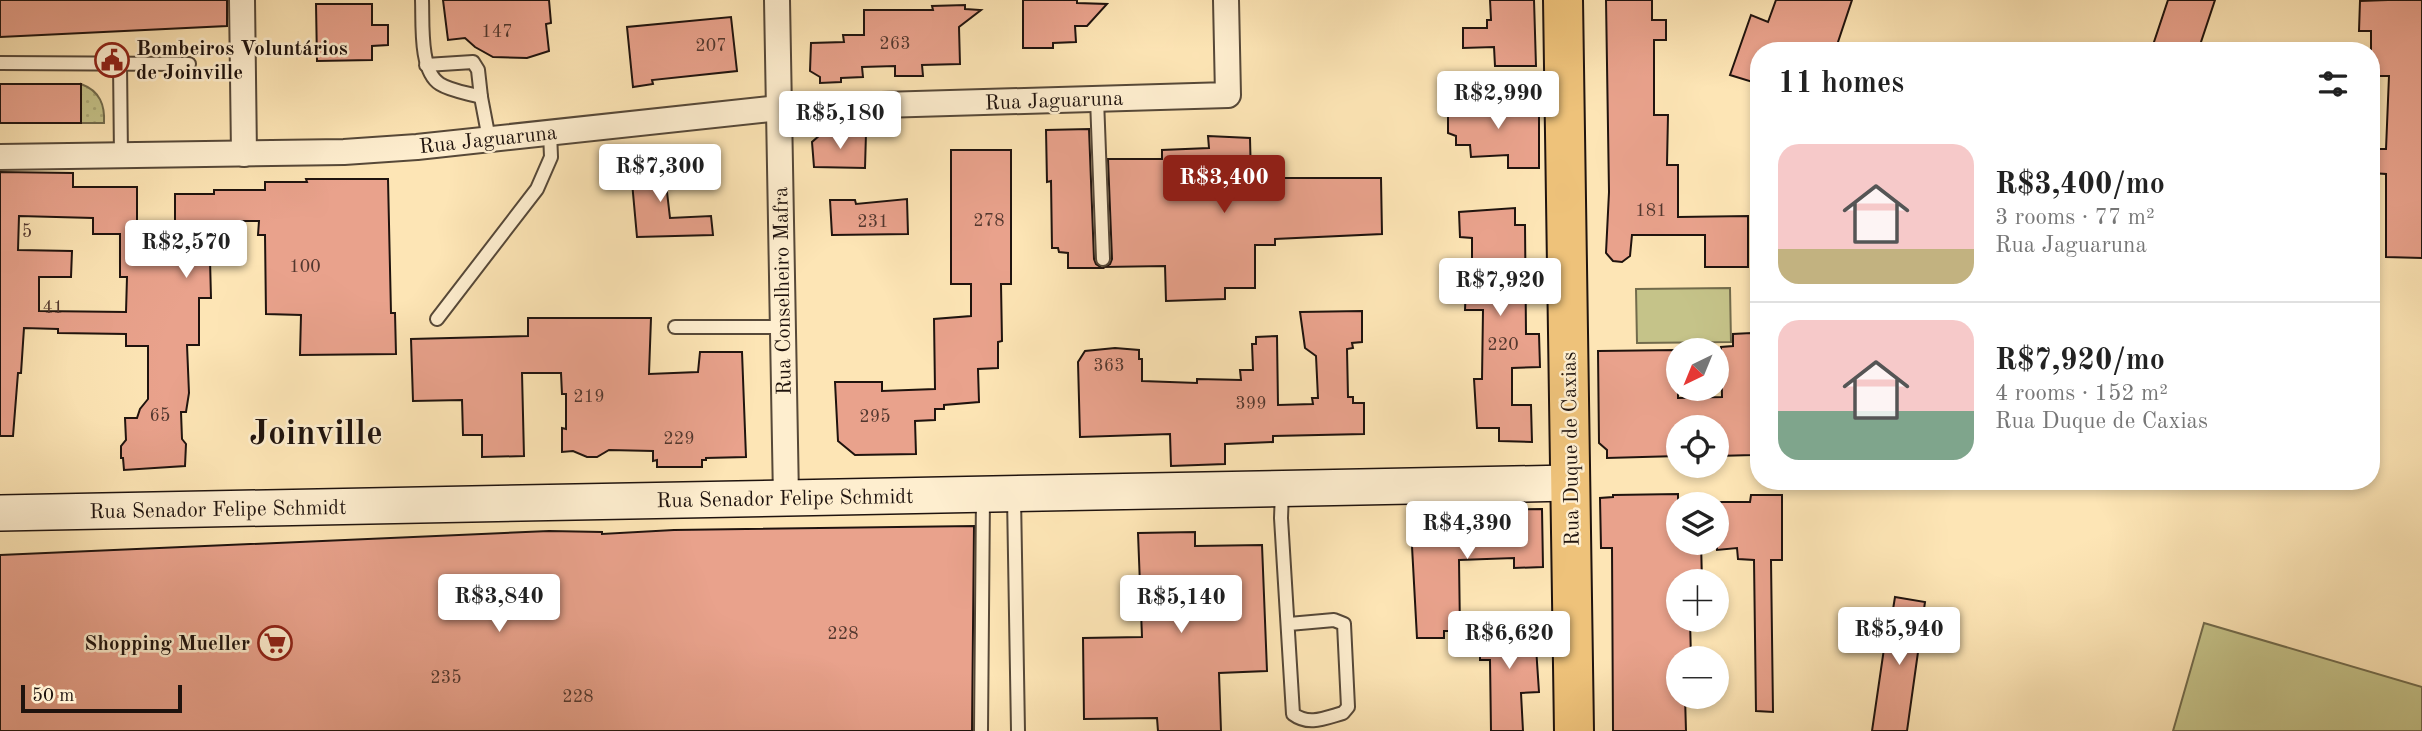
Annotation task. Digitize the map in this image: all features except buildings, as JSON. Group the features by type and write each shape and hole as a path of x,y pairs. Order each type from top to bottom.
{"main road":[{"name":"Rua Duque de Caxias","path":"1563,0 1574,731"},
{"name":"Rua Senador Felipe Schmidt","path":"0,513 1570,483"}],"street":[{"path":"242,0 244,154"},
{"name":"Rua Conselheiro Mafra","path":"778,0 786,498"},
{"name":"Rua Jaguaruna","path":"0,157 121,157 395,149 779,108 1228,95 1226,0"}],"lane":[{"path":"422,0 426,65 433,78 440,84 481,97"},
{"path":"426,65 473,62 478,70 489,139"},
{"path":"0,63 189,64"},
{"path":"120,63 121,157"},
{"path":"1097,99 1103,259"},
{"path":"437,319 537,189 551,157 550,132"},
{"path":"675,327 783,327"},
{"path":"1282,488 1281,518 1293,714 1302,720 1311,721 1343,713 1348,707 1344,624 1334,620 1289,624"},
{"path":"981,731 998,494"},
{"path":"998,494 1018,731"}],"shaded area":[{"path":"81,84 100,99 104,110 104,123 81,123"},
{"path":"1730,288 1731,342 1729,338 1666,338 1666,343 1637,343 1636,289"},
{"path":"2204,623 2422,687 2422,731 2173,731"}],"place":[{"name":"Bombeiros Voluntários de Joinville","path":"112,60"},
{"name":"Shopping Mueller","path":"275,643"}],"district":[{"name":"Joinville","path":"316,432"}]}
